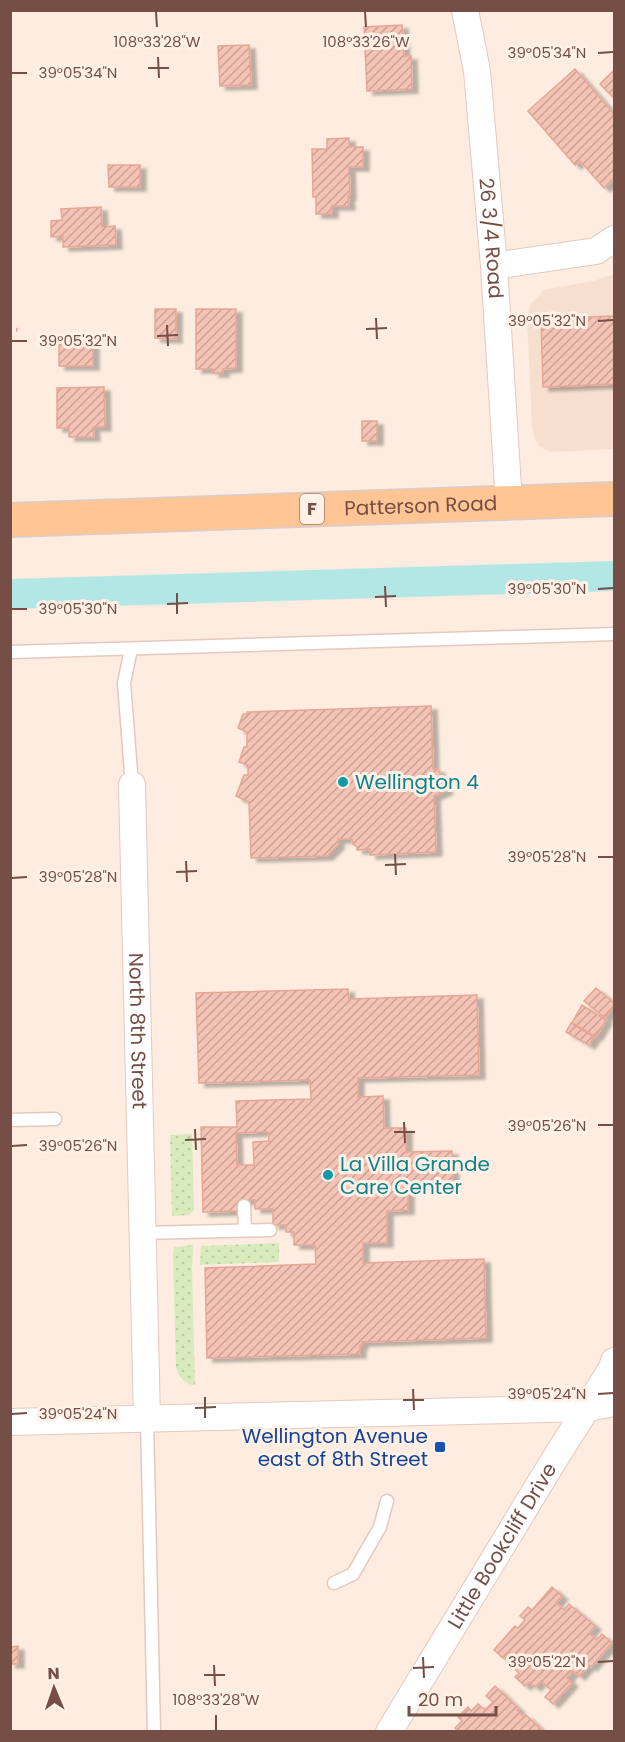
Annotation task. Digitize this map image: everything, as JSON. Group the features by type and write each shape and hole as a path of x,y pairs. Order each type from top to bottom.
{"main road":[{"name":"Patterson Road","path":"10,520 615,499"}],"street":[{"name":"26 3/4 Road","path":"465,10 477,71 494,266 509,503"},
{"path":"494,266 596,251 615,239"},
{"name":"North 8th Street","path":"132,785 147,1419"},
{"name":"Little Bookcliff Drive","path":"389,1731 615,1361"},
{"path":"10,1422 588,1408 615,1403"}],"lane":[{"path":"10,652 615,634"},
{"path":"131,649 124,683 132,785"},
{"path":"10,1120 55,1119"},
{"path":"244,1206 245,1230"},
{"path":"142,1233 270,1230"},
{"path":"147,1419 154,1731"},
{"path":"334,1583 353,1574 380,1527 387,1501"}],"path":[{"path":"10,329 19,330"}],"shaded area":[{"path":"614,274 614,449 550,452 539,446 532,426 527,318 531,304 544,290 594,281"}],"green space":[{"path":"192,1134 194,1210 189,1215 172,1216 170,1135"},
{"path":"279,1243 279,1262 200,1265 201,1246"},
{"path":"193,1245 195,1385 182,1380 176,1367 173,1256 174,1247"}],"building":[{"path":"402,25 404,56 411,56 412,89 367,91 364,27"},
{"path":"249,45 251,85 220,86 218,46"},
{"path":"575,69 614,114 614,179 604,188 580,161 575,165 528,111"},
{"path":"614,70 614,98 600,84"},
{"path":"349,138 349,147 363,147 363,167 349,167 349,206 332,206 332,214 316,214 316,197 313,197 312,149 327,149 327,139"},
{"path":"108,165 140,165 140,187 109,187"},
{"path":"101,207 102,227 115,226 116,245 63,247 63,236 51,237 51,221 62,220 61,209"},
{"path":"155,309 176,309 176,339 155,338"},
{"path":"196,309 236,309 236,368 223,369 223,373 213,373 213,369 196,369"},
{"path":"614,316 614,384 543,387 541,319"},
{"path":"59,339 93,339 93,366 59,366"},
{"path":"104,387 105,427 93,427 94,437 69,437 69,428 57,428 57,388"},
{"path":"362,421 377,421 377,441 362,441"},
{"name":"Wellington 4","path":"431,706 433,769 438,769 447,790 434,796 436,852 370,855 370,849 357,850 352,839 338,839 338,845 327,856 251,858 249,802 236,796 244,775 248,775 248,765 239,762 244,747 247,747 247,732 238,728 243,714 247,712"},
{"path":"596,988 614,1003 614,1007 605,1018 584,1001"},
{"name":"La Villa Grande Care Center","path":"348,989 349,999 477,995 479,1075 358,1078 358,1097 383,1096 384,1128 406,1128 406,1152 452,1151 453,1184 408,1186 408,1210 387,1211 387,1243 363,1243 363,1263 484,1259 486,1338 362,1342 360,1354 207,1358 205,1268 316,1264 315,1245 294,1245 294,1232 286,1232 286,1225 273,1225 273,1209 255,1209 255,1200 240,1201 240,1211 203,1212 201,1127 237,1127 236,1101 311,1099 310,1080 199,1083 196,993","holes":["268,1132 269,1141 253,1142 254,1165 237,1165 236,1133"]},
{"path":"582,1005 606,1020 596,1037 572,1023"},
{"path":"571,1023 594,1037 589,1045 566,1032"},
{"path":"552,1587 562,1596 556,1603 564,1610 569,1604 595,1626 589,1633 597,1640 602,1634 612,1643 591,1667 589,1665 579,1676 573,1671 567,1678 572,1683 553,1704 545,1697 551,1690 541,1681 535,1687 529,1682 525,1686 515,1677 519,1673 512,1666 518,1659 509,1652 503,1658 494,1650 515,1626 518,1628 525,1620 520,1616 528,1607 532,1610"},
{"path":"18,1646 18,1664 10,1664 10,1647"},
{"path":"495,1686 519,1709 517,1710 524,1717 526,1715 544,1732 459,1732 455,1728 462,1721 458,1717 468,1707 471,1711 478,1704 485,1710 493,1702 486,1696"}],"waterway":[{"path":"10,594 614,576"}],"place":[{"name":"Wellington 4","path":"343,782"},
{"name":"La Villa Grande Care Center","path":"328,1175"},
{"name":"Wellington Avenue east of 8th Street","path":"440,1447"}]}
